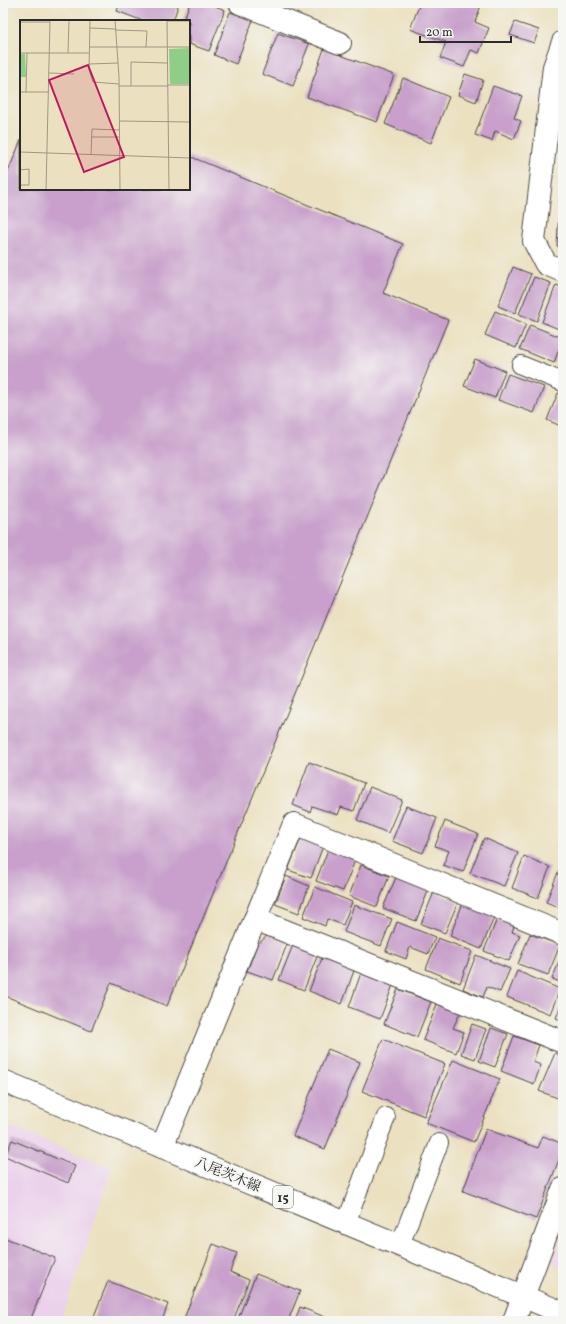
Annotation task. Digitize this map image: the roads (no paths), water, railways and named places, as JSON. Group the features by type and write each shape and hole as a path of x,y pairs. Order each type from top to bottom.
{"street":[{"path":"240,3 340,43"},
{"path":"563,42 554,67 534,241 546,264 563,271"},
{"path":"162,1147 294,824 563,934"},
{"path":"255,919 563,1042"},
{"name":"八尾茨木線","path":"3,1080 563,1313"},
{"path":"514,1321 563,1189"}],"lane":[{"path":"520,365 563,382"},
{"path":"346,1223 386,1117"},
{"path":"400,1245 439,1143"}]}
